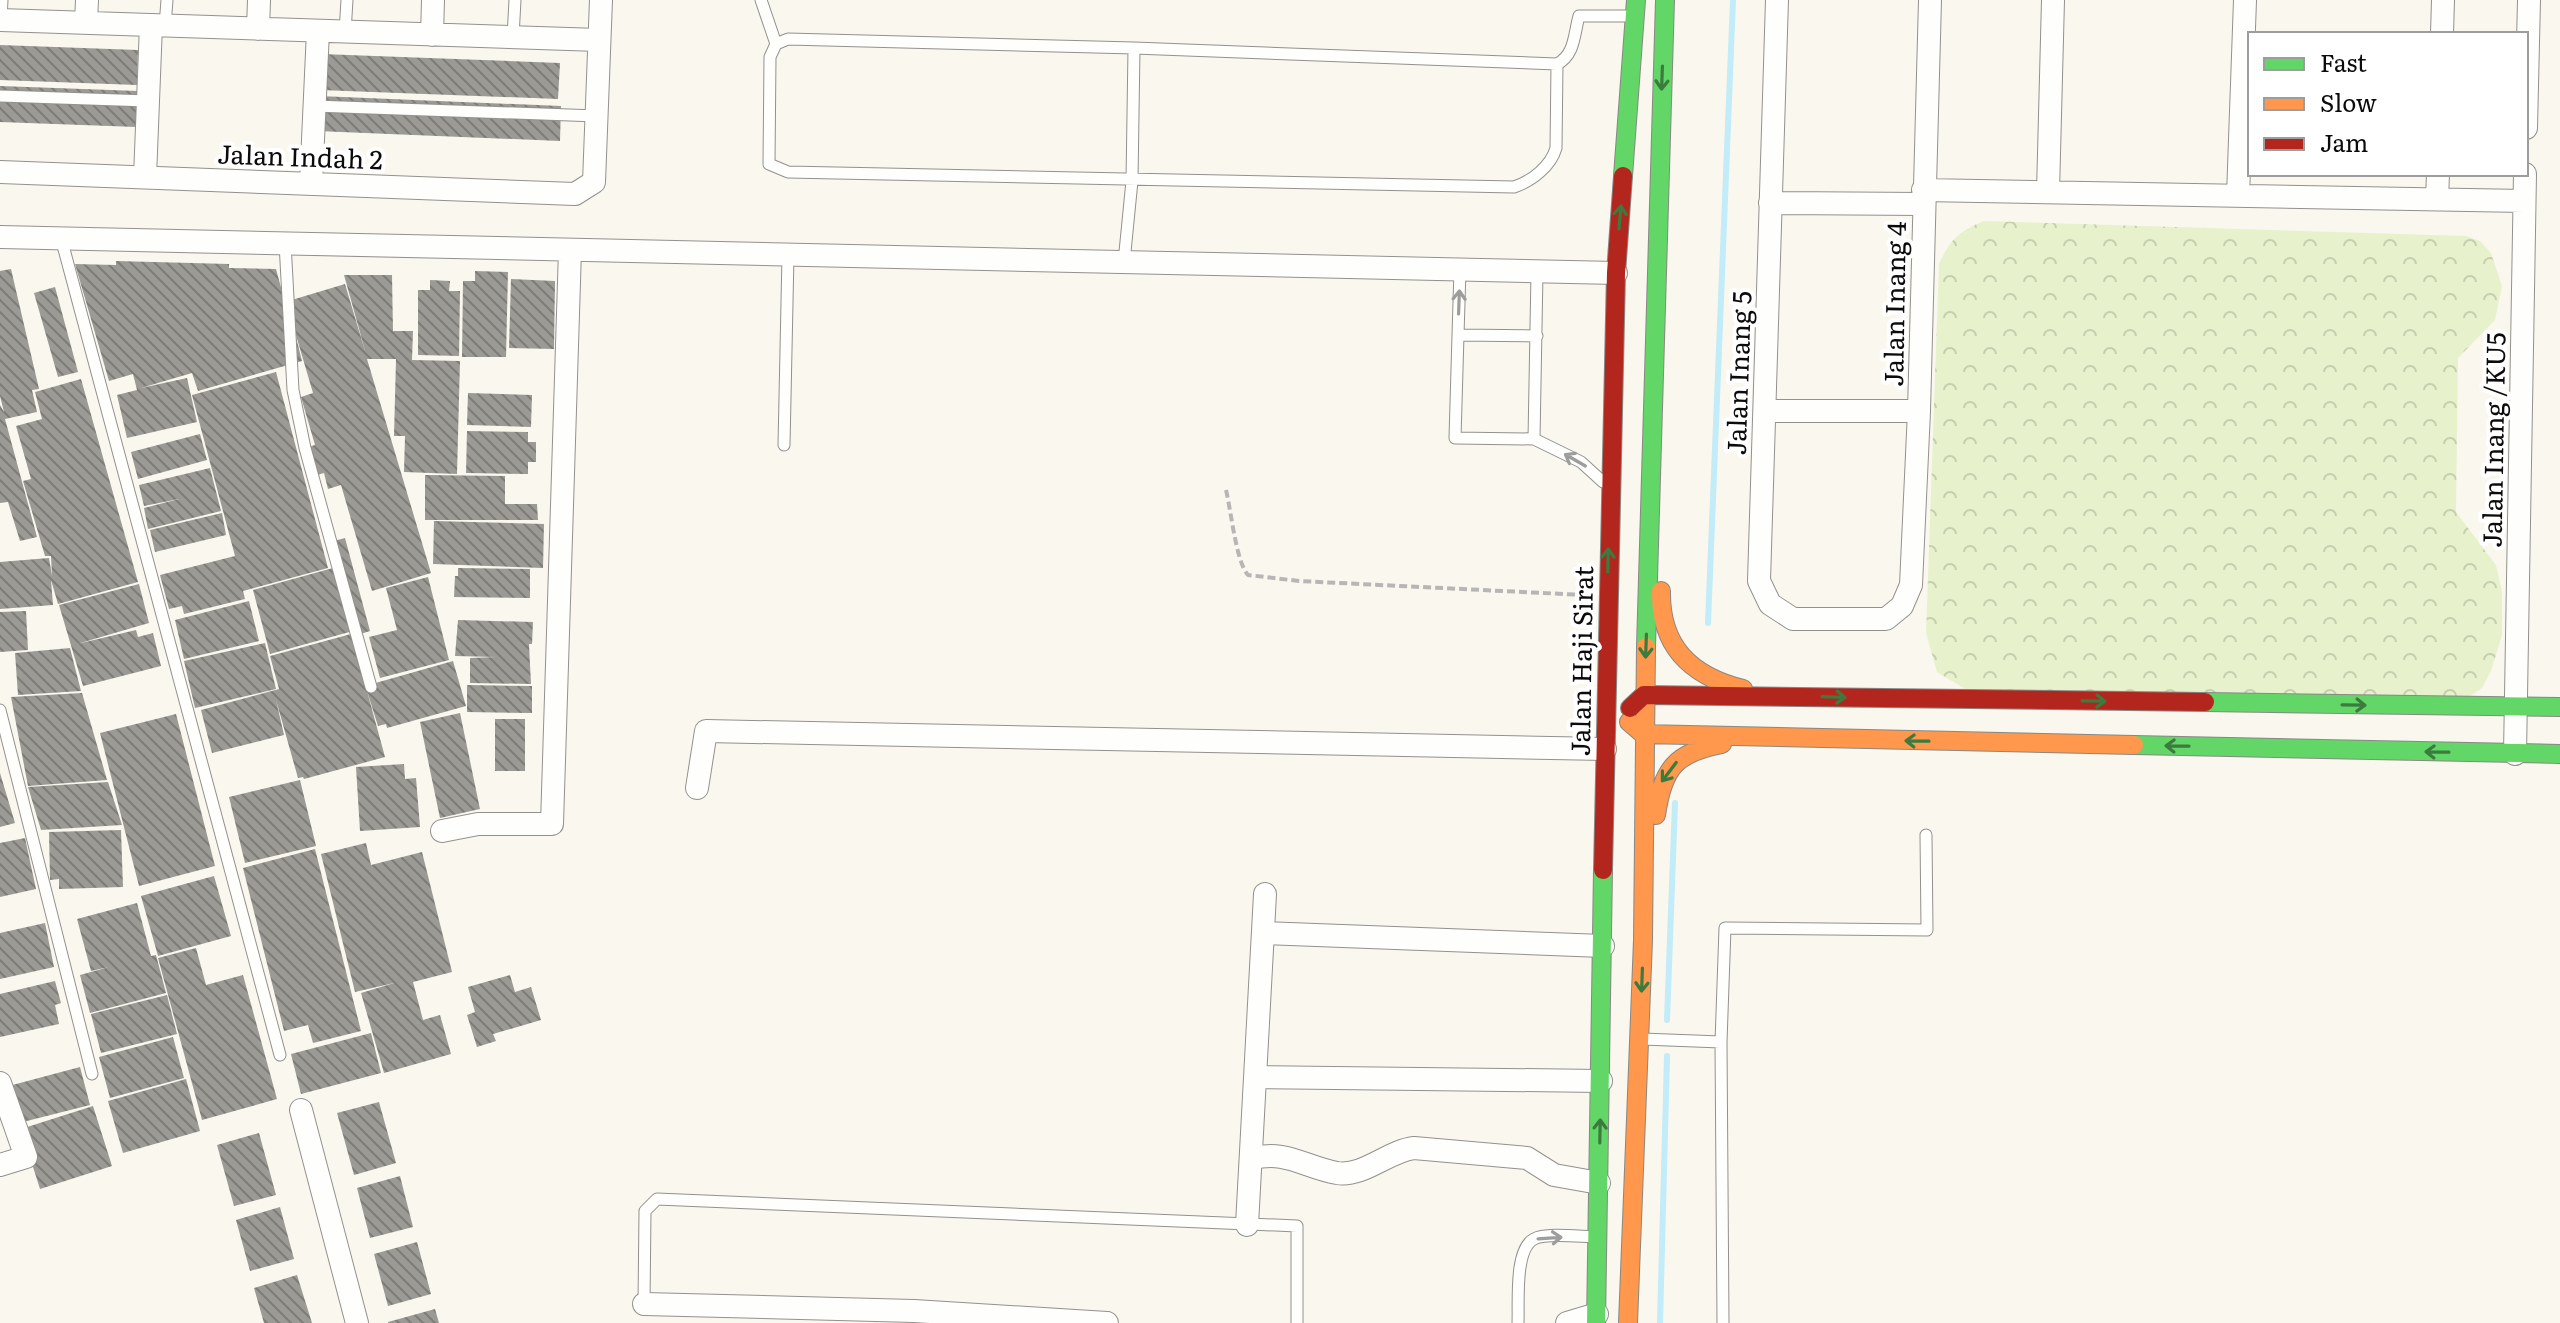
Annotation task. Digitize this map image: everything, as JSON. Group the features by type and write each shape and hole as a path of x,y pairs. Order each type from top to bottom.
{"main road":[{"path":"1628,1323 1643,940 1643,734 1665,0"},
{"name":"Jalan Haji Sirat","path":"1597,1318 1609,489 1616,273 1636,8"},
{"path":"1659,185 1666,282 1662,619 1674,648 1691,668 1725,686 1785,696"},
{"path":"1607,596 1621,623 1620,695 1630,724 1643,734 2560,754"},
{"path":"1601,1081 1611,991 1620,735 1632,704 1644,695 2560,707"},
{"path":"1643,940 1661,779 1673,763 1702,747 1765,738"},
{"path":"1597,1318 1617,1290 1622,1164 1638,1095"}],"street":[{"path":"86,23 87,0"},
{"path":"258,29 259,0"},
{"path":"432,35 433,0"},
{"path":"597,116 601,0"},
{"name":"Jalan Inang 5","path":"1777,0 1759,581 1770,604 1793,619 1886,619 1902,606"},
{"name":"Jalan Inang 4","path":"1902,606 1911,585 1930,0"},
{"path":"2048,192 2053,0"},
{"path":"2238,196 2245,0"},
{"path":"2442,32 2443,0"},
{"path":"2528,43 2529,0"},
{"path":"1,13 86,23 599,40"},
{"path":"145,177 148,101 158,26"},
{"path":"311,183 318,31"},
{"name":"Jalan Indah 2","path":"0,172 575,194 594,182 597,116"},
{"path":"2437,199 2438,176"},
{"name":"Jalan Inang /KU5","path":"2515,754 2525,176"},
{"path":"1770,203 2048,192 2524,201"},
{"path":"0,237 1616,273"},
{"path":"442,831 478,824 552,824 570,250"},
{"path":"1765,411 1919,411"},
{"path":"697,788 706,731 1605,749"},
{"path":"1247,1225 1265,894"},
{"path":"1263,933 1603,946"},
{"path":"1256,1077 1601,1081"},
{"path":"0,1083 26,1157 0,1165"},
{"path":"301,1110 357,1323"},
{"path":"1251,1159 1266,1154 1281,1155 1338,1173 1355,1172 1401,1150 1414,1148 1527,1158 1554,1175 1599,1183"},
{"path":"644,1304 1107,1323"},
{"path":"1567,1323 1597,1318"}],"lane":[{"path":"158,26 167,0"},
{"path":"345,32 347,0"},
{"path":"513,37 515,0"},
{"path":"761,0 776,44"},
{"path":"1557,64 1556,148 1553,160 1524,184 1514,187 788,172 769,164 770,57 776,44 788,39 1557,64 1571,52 1579,16 1636,8"},
{"path":"1124,262 1132,181 1134,48"},
{"path":"0,96 148,101"},
{"path":"314,106 597,116"},
{"path":"61,238 280,1055"},
{"path":"285,243 293,390 305,448 371,687"},
{"path":"784,445 788,255"},
{"path":"1460,270 1455,438 1534,439 1581,462 1609,489"},
{"path":"1534,439 1537,272"},
{"path":"1458,335 1537,336"},
{"path":"0,710 92,1074"},
{"path":"1723,1323 1721,1042 1725,928 1927,930 1926,835"},
{"path":"1640,1039 1721,1042"},
{"path":"644,1304 645,1211 657,1199 1297,1226 1297,1323"},
{"path":"1518,1323 1521,1264 1528,1244 1543,1237 1598,1237"}],"path":[{"path":"1226,490 1236,531 1238,559 1248,575 1299,581 1607,596"}],"green space":[{"path":"1984,221 2466,236 2480,241 2491,253 2502,286 2495,320 2458,358 2456,512 2496,565 2502,592 2502,635 2491,671 2482,688 2469,697 1967,690 1937,672 1926,633 1939,264 1956,237"}],"building":[{"path":"0,45 138,50 137,85 0,80"},
{"path":"321,54 560,63 558,99 320,90"},
{"path":"0,86 138,91 137,127 0,122"},
{"path":"319,96 561,106 560,141 317,131"},
{"path":"116,261 229,264 229,268 276,269 285,302 345,284 366,354 344,275 392,275 393,331 413,331 412,360 460,361 457,474 404,472 405,436 394,436 396,359 367,359 431,573 372,591 341,485 328,489 324,473 317,475 308,447 315,445 301,397 313,393 293,325 302,361 198,391 192,373 141,388 187,378 197,422 127,438 117,395 137,390 133,374 109,381 75,264 116,265"},
{"path":"11,269 39,389 32,390 37,412 5,419 37,537 20,541 8,502 0,503 0,405 4,412 0,396 0,271"},
{"path":"475,271 508,272 506,357 462,357 463,281 475,281"},
{"path":"511,279 555,281 554,349 509,348"},
{"path":"430,280 450,281 449,291 460,291 459,356 418,355 418,290 430,290"},
{"path":"55,287 78,372 58,377 34,293"},
{"path":"276,372 328,568 243,591 245,599 184,614 182,606 169,609 160,575 235,556 192,395"},
{"path":"81,379 138,582 58,604 51,580 53,605 0,609 0,562 49,558 52,576 51,556 45,556 23,481 31,479 16,426 42,419 35,392"},
{"path":"468,393 532,395 531,427 467,425"},
{"path":"467,431 528,432 528,442 536,442 536,462 528,462 528,474 466,473"},
{"path":"200,434 207,460 138,479 131,452"},
{"path":"210,468 221,511 148,529 144,508 179,499 144,506 139,485"},
{"path":"425,475 505,476 505,504 537,504 538,520 425,520"},
{"path":"222,513 226,535 155,552 150,530"},
{"path":"434,521 544,524 543,568 433,564"},
{"path":"345,538 370,631 354,636 353,631 270,654 253,590 333,568 326,543"},
{"path":"458,568 530,569 530,598 454,597"},
{"path":"428,577 449,660 380,678 369,637 397,630 386,588"},
{"path":"139,584 149,623 77,644 136,630 138,637 153,633 161,666 83,686 59,605"},
{"path":"249,601 259,641 184,659 175,620"},
{"path":"26,611 28,650 0,652 0,612"},
{"path":"458,620 533,622 532,644 529,644 531,684 470,683 470,658 496,657 455,656"},
{"path":"351,634 365,686 453,661 466,706 387,728 386,724 378,726 367,691 385,757 304,779 298,778 276,700 284,735 212,753 201,710 279,689 270,656"},
{"path":"265,643 276,689 195,708 184,661"},
{"path":"70,648 81,691 18,695 15,653"},
{"path":"467,685 532,686 532,713 467,712"},
{"path":"82,693 107,780 28,786 11,697"},
{"path":"460,713 480,809 440,818 420,722"},
{"path":"176,714 215,866 139,886 100,733"},
{"path":"495,719 525,719 525,771 495,771"},
{"path":"404,764 405,779 416,778 420,827 360,831 356,767"},
{"path":"0,773 15,823 0,827"},
{"path":"300,780 316,846 245,863 229,797"},
{"path":"108,782 122,825 41,830 28,787"},
{"path":"121,830 123,887 59,889 59,879 50,880 49,832"},
{"path":"25,838 36,889 0,897 0,843"},
{"path":"366,843 371,865 422,852 452,972 413,982 423,1020 440,1015 451,1054 384,1073 361,993 394,983 355,992 321,854"},
{"path":"315,849 361,1031 313,1043 308,1025 284,1031 243,868"},
{"path":"214,876 231,936 158,956 141,896"},
{"path":"137,903 151,956 156,955 166,993 90,1013 80,975 109,967 91,971 77,919"},
{"path":"45,923 54,967 0,979 0,933"},
{"path":"196,948 206,985 243,975 277,1099 202,1120 158,958"},
{"path":"510,975 515,992 531,987 541,1020 493,1034 496,1041 477,1047 467,1015 475,1012 468,987"},
{"path":"55,981 61,1003 55,1005 59,1024 0,1037 0,994"},
{"path":"167,995 177,1034 101,1053 91,1014"},
{"path":"371,1033 381,1073 301,1094 291,1054"},
{"path":"173,1037 184,1078 110,1098 99,1057"},
{"path":"80,1067 90,1105 15,1124 5,1087"},
{"path":"186,1079 200,1131 123,1153 108,1101"},
{"path":"379,1102 396,1163 354,1175 337,1113"},
{"path":"93,1106 112,1166 40,1189 21,1129"},
{"path":"259,1133 276,1195 234,1206 217,1145"},
{"path":"400,1176 413,1227 370,1238 357,1188"},
{"path":"280,1207 294,1259 250,1271 236,1220"},
{"path":"417,1242 431,1294 388,1306 374,1254"},
{"path":"297,1275 312,1323 264,1323 254,1288"},
{"path":"435,1309 439,1323 388,1323 388,1322"}],"waterway":[{"path":"1708,623 1733,0"},
{"path":"1667,1020 1675,803"},
{"path":"1660,1323 1667,1056"}],"traffic: fast":[{"path":"1623,176 1636,0"},
{"path":"1646,647 1665,0"},
{"path":"2205,702 2560,707"},
{"path":"2134,745 2560,754"},
{"path":"1596,1323 1603,870"}],"traffic: slow":[{"path":"1661,591 1666,628 1682,656 1708,676 1743,689"},
{"path":"1628,1323 1643,940 1646,647"},
{"path":"1629,722 1643,734 2134,745"},
{"path":"1656,815 1663,785 1674,765 1693,752 1722,744"}],"traffic: jam":[{"path":"1603,870 1616,273 1623,176"},
{"path":"1630,708 1644,695 2205,702"}]}
